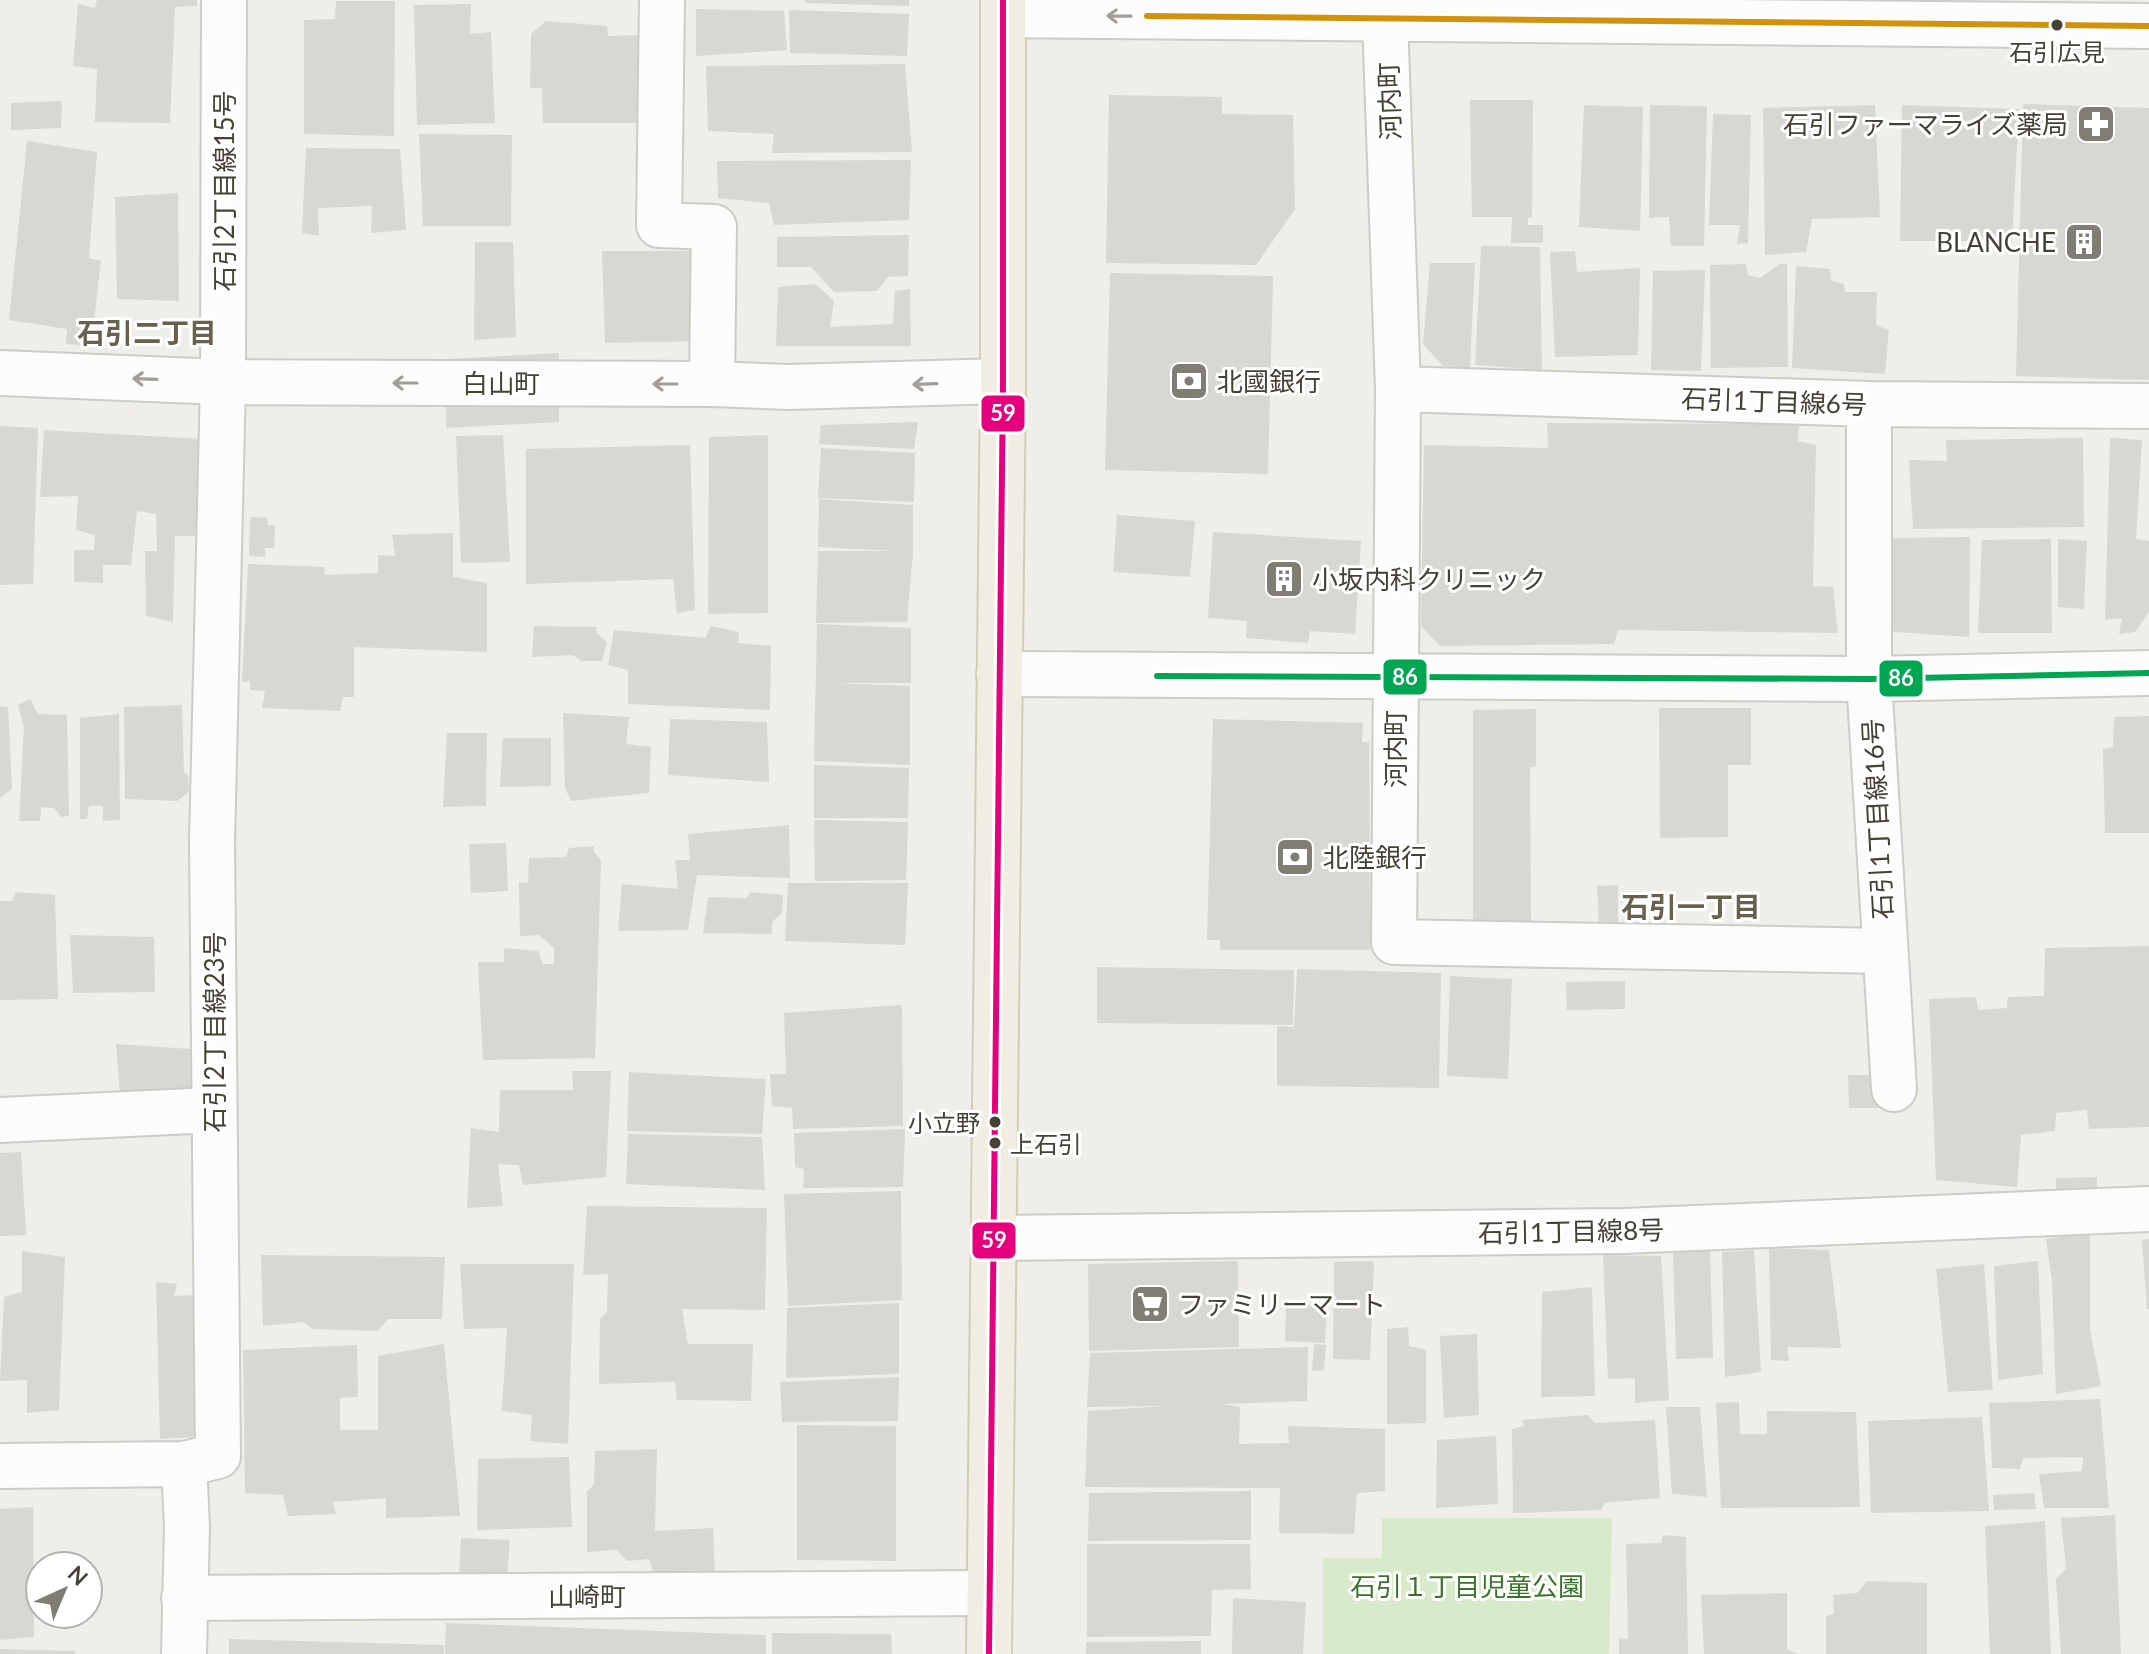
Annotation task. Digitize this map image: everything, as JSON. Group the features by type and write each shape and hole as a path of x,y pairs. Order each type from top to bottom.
{"main road":[{"path":"989,1654 1003,381 1003,7"}],"street":[{"name":"石引2丁目線15号","path":"223,382 224,0"},
{"path":"662,0 659,225 714,227 712,384"},
{"path":"2086,0 2149,1"},
{"path":"1003,7 1385,18 2149,26"},
{"name":"河内町","path":"1385,18 1398,389 1394,942 1884,951"},
{"name":"白山町","path":"0,373 223,382 789,387 1003,381"},
{"name":"石引2丁目線23号","path":"184,1464 218,1456 212,842 223,382"},
{"name":"石引1丁目線6号","path":"1398,389 1869,404 2149,406"},
{"name":"石引1丁目線16号","path":"1869,404 1869,679 1894,1089"},
{"path":"999,674 1869,679 2149,673"},
{"path":"0,1120 214,1110"},
{"name":"石引1丁目線8号","path":"993,1238 1623,1231 2149,1209"},
{"path":"0,1466 184,1464 187,1527 184,1654"},
{"name":"山崎町","path":"184,1598 989,1593"}],"green space":[{"name":"石引１丁目児童公園","path":"1382,1518 1612,1518 1609,1654 1323,1654 1323,1558 1382,1558"}],"building":[{"path":"97,0 197,0 197,6 175,7 170,123 95,122 97,69 73,66 78,4 95,8"},
{"path":"805,0 909,0 909,6 805,3"},
{"path":"336,1 395,1 394,136 304,134 304,20 335,19"},
{"path":"471,4 470,34 491,32 495,123 417,125 414,5"},
{"path":"696,9 784,11 787,50 696,56"},
{"path":"789,10 909,14 907,56 790,53"},
{"path":"546,21 607,26 608,36 647,35 646,123 543,123 542,88 530,88 531,34"},
{"path":"905,64 912,152 772,153 774,134 708,131 706,66"},
{"path":"1109,95 1222,97 1222,114 1293,115 1295,209 1256,265 1106,263"},
{"path":"1470,100 1533,100 1532,217 1528,218 1528,225 1543,225 1543,243 1511,243 1512,217 1472,217"},
{"path":"62,101 61,128 11,130 11,103"},
{"name":"BLANCHE","path":"2023,104 2149,108 2149,380 2016,376"},
{"path":"1584,105 1643,107 1640,231 1579,227"},
{"path":"1650,105 1707,106 1704,246 1671,246 1669,217 1649,218"},
{"path":"1875,105 1880,217 1812,219 1806,252 1765,255 1763,108"},
{"path":"1902,105 2019,109 2012,241 1900,241"},
{"path":"1713,114 1751,115 1748,243 1737,244 1740,225 1709,225"},
{"path":"419,134 512,135 511,226 423,226"},
{"path":"27,141 97,152 89,258 101,261 91,346 66,344 67,329 9,320"},
{"path":"306,148 400,149 406,230 371,233 372,206 318,208 319,236 302,233"},
{"path":"911,160 909,220 774,225 769,203 718,198 717,161"},
{"path":"178,193 179,301 117,299 115,197"},
{"path":"909,235 908,276 888,277 877,291 834,292 811,267 777,267 777,237"},
{"path":"475,242 513,242 516,337 474,340"},
{"path":"1481,246 1540,247 1542,370 1475,365"},
{"path":"602,251 707,251 709,341 605,343"},
{"path":"1575,251 1577,272 1640,268 1638,355 1555,357 1550,252"},
{"path":"1430,263 1475,263 1470,368 1443,366 1423,344"},
{"path":"1746,264 1748,275 1760,278 1780,264 1787,264 1788,367 1711,368 1710,265"},
{"path":"1796,266 1830,269 1831,281 1844,284 1845,292 1877,292 1876,325 1889,330 1885,374 1792,368"},
{"path":"1705,270 1701,371 1651,370 1653,271"},
{"name":"北國銀行","path":"1110,273 1273,276 1268,474 1105,470"},
{"path":"815,284 834,301 830,327 893,324 895,291 910,289 911,346 776,346 778,287"},
{"path":"559,353 559,422 446,428 447,359"},
{"path":"918,422 914,449 819,444 821,425"},
{"path":"1547,423 1799,424 1798,441 1816,445 1813,586 1833,587 1838,633 1618,630 1614,644 1440,646 1421,626 1424,445 1548,448"},
{"path":"0,426 38,428 33,584 0,585"},
{"path":"44,430 203,439 195,536 175,536 173,622 146,616 145,551 157,551 156,514 137,511 131,565 103,565 103,583 74,582 74,550 94,550 95,535 76,530 78,496 40,497"},
{"path":"503,435 510,562 461,563 456,436"},
{"path":"768,435 768,613 708,614 709,437"},
{"path":"2083,438 2084,527 1913,529 1909,460 1947,461 1946,440"},
{"path":"2110,438 2142,440 2136,539 2149,541 2149,612 2135,632 2119,634 2122,618 2105,620"},
{"path":"690,445 695,610 677,613 673,579 526,584 526,449"},
{"path":"821,448 915,453 914,502 818,498"},
{"path":"819,499 913,505 913,552 907,622 816,623 818,551 894,551 818,547"},
{"path":"1117,515 1195,521 1190,577 1113,572"},
{"path":"250,517 267,518 268,525 275,525 274,548 265,548 265,557 249,556"},
{"name":"小坂内科クリニック","path":"1213,532 1361,541 1355,634 1310,631 1308,643 1246,638 1247,621 1208,618"},
{"path":"453,533 453,577 487,583 487,652 354,647 354,697 343,697 340,711 262,708 265,691 250,690 250,681 242,682 248,564 324,567 325,575 378,573 378,555 395,556 392,535"},
{"path":"1970,537 1969,637 1881,631 1881,538"},
{"path":"2051,539 2052,633 1978,633 1982,540"},
{"path":"2058,539 2087,541 2084,609 2058,607"},
{"path":"817,624 911,628 911,683 835,683 910,686 910,765 814,761"},
{"path":"534,626 597,627 596,632 607,642 602,661 581,661 573,655 532,657"},
{"path":"711,626 739,632 738,643 771,646 770,710 628,704 628,670 608,665 614,630 705,638"},
{"path":"30,699 38,714 67,715 69,816 61,817 54,808 41,807 40,821 19,821 24,728 18,705"},
{"path":"182,705 184,772 188,775 189,792 177,801 125,799 124,707"},
{"path":"0,706 8,707 12,789 0,798"},
{"path":"1659,708 1751,708 1751,765 1728,765 1728,837 1660,838"},
{"path":"1536,709 1536,767 1530,767 1531,926 1473,923 1473,710"},
{"path":"563,713 629,717 626,744 651,747 649,793 571,801 565,788"},
{"path":"119,714 120,820 103,821 103,806 89,806 87,819 80,819 80,718"},
{"path":"2149,716 2149,833 2105,833 2103,749 2113,747 2114,717"},
{"path":"670,719 767,722 769,782 668,775"},
{"name":"北陸銀行","path":"1213,719 1363,723 1362,742 1369,742 1370,950 1220,950 1220,940 1207,940"},
{"path":"447,733 487,733 486,806 443,807"},
{"path":"503,738 551,738 551,786 500,787"},
{"path":"814,765 909,768 908,818 814,818"},
{"path":"814,820 908,822 906,880 815,881"},
{"path":"789,825 790,878 697,875 688,930 618,931 622,884 678,889 675,860 690,860 688,834"},
{"path":"506,843 508,891 471,893 469,844"},
{"path":"594,846 594,852 601,860 595,1058 483,1060 478,962 504,962 504,948 538,951 543,964 554,964 554,948 539,935 520,936 519,882 528,883 529,858 566,857 569,848"},
{"path":"788,883 908,883 905,945 785,941"},
{"path":"1618,885 1618,926 1599,927 1597,886"},
{"path":"16,892 55,895 58,999 0,1000 0,901 12,901"},
{"path":"751,892 783,895 782,913 772,922 772,934 703,933 708,897 746,898"},
{"path":"70,935 154,937 155,992 73,993"},
{"path":"2149,946 2149,1127 2089,1129 2087,1110 2056,1113 2055,1131 2021,1135 2017,1187 1936,1180 1929,999 1976,997 1978,1010 2007,1008 2008,997 2044,996 2045,948"},
{"path":"1097,967 1294,970 1293,1025 1097,1023"},
{"path":"1297,969 1441,973 1439,1088 1277,1086 1277,1026 1294,1027"},
{"path":"1450,976 1512,979 1508,1079 1447,1076"},
{"path":"1625,981 1625,1009 1567,1010 1566,982"},
{"path":"902,1005 903,1126 793,1129 792,1108 772,1106 770,1074 786,1074 784,1013"},
{"path":"116,1044 190,1049 193,1089 120,1093"},
{"path":"572,1071 611,1071 606,1177 523,1185 519,1165 498,1164 503,1206 467,1208 471,1128 499,1132 500,1090 573,1090"},
{"path":"629,1072 766,1079 762,1134 627,1131"},
{"path":"1848,1075 1881,1075 1881,1108 1849,1108"},
{"path":"905,1129 903,1187 803,1188 804,1169 795,1167 794,1133"},
{"path":"628,1134 762,1137 765,1190 626,1184"},
{"path":"21,1152 26,1235 0,1236 0,1153"},
{"path":"2097,1177 2097,1192 2056,1193 2056,1178"},
{"path":"901,1191 902,1300 788,1306 784,1194"},
{"path":"587,1206 767,1208 765,1310 682,1309 688,1344 753,1344 751,1401 677,1400 675,1382 599,1384 600,1319 607,1312 608,1274 583,1275"},
{"path":"2090,1233 2090,1330 2101,1386 2056,1394 2052,1281 2046,1239"},
{"path":"2149,1239 2149,1309 2147,1309 2142,1240"},
{"path":"1769,1248 1829,1250 1841,1348 1787,1347 1789,1361 1771,1360"},
{"path":"1710,1250 1713,1358 1676,1359 1673,1253"},
{"path":"1754,1250 1761,1372 1725,1377 1722,1252"},
{"path":"22,1251 65,1257 59,1410 27,1413 27,1380 0,1381 4,1297 22,1292"},
{"path":"261,1255 445,1257 442,1319 388,1319 378,1331 313,1329 303,1322 263,1326"},
{"path":"1603,1255 1661,1256 1669,1400 1635,1403 1635,1378 1608,1379"},
{"path":"1238,1261 1239,1347 1089,1351 1088,1264"},
{"path":"1374,1261 1370,1360 1333,1359 1334,1262"},
{"path":"2038,1261 2043,1374 1998,1380 1994,1266"},
{"path":"460,1264 574,1264 568,1444 530,1441 532,1415 502,1411 507,1328 464,1329"},
{"path":"1984,1264 1993,1390 1948,1392 1936,1269"},
{"path":"156,1282 177,1284 174,1296 193,1295 195,1437 160,1439"},
{"path":"1592,1287 1595,1396 1541,1397 1542,1292"},
{"path":"899,1303 899,1374 786,1378 787,1308"},
{"path":"1327,1305 1325,1343 1285,1341 1286,1306"},
{"path":"1408,1327 1409,1346 1426,1350 1426,1423 1387,1424 1387,1329"},
{"path":"1477,1334 1479,1415 1444,1418 1440,1336"},
{"path":"444,1344 460,1516 386,1518 386,1498 333,1502 336,1514 288,1516 283,1495 245,1493 243,1350 357,1345 358,1397 340,1398 340,1430 378,1430 378,1356"},
{"path":"1314,1344 1326,1345 1324,1370 1312,1371"},
{"path":"1308,1347 1307,1401 1223,1404 1240,1407 1239,1444 1289,1443 1288,1426 1385,1429 1385,1491 1357,1493 1354,1534 1279,1533 1280,1488 1085,1487 1088,1411 1166,1406 1087,1407 1090,1353"},
{"path":"899,1377 898,1421 782,1422 780,1382"},
{"path":"2100,1399 2109,1508 2044,1508 2039,1474 2082,1471 2083,1457 2023,1458 2020,1469 1992,1468 1989,1403"},
{"path":"1739,1402 1740,1434 1767,1434 1767,1411 1856,1412 1860,1507 1721,1508 1716,1403"},
{"path":"1666,1407 1700,1407 1707,1497 1672,1494"},
{"path":"1588,1415 1595,1423 1655,1420 1660,1498 1604,1503 1601,1510 1513,1513 1512,1429 1524,1426 1522,1420"},
{"path":"1982,1417 1989,1511 1871,1513 1868,1421"},
{"path":"797,1425 896,1426 896,1561 797,1560"},
{"path":"1496,1436 1498,1504 1436,1508 1437,1440"},
{"path":"657,1449 655,1531 713,1528 715,1576 654,1574 649,1559 627,1561 617,1550 587,1552 587,1492 594,1484 595,1451"},
{"path":"569,1457 572,1527 477,1530 478,1459"},
{"path":"1251,1491 1251,1540 1088,1541 1089,1493"},
{"path":"2034,1493 2036,1509 1994,1510 1993,1495"},
{"path":"33,1507 33,1550 24,1550 24,1630 34,1630 34,1637 0,1640 0,1509"},
{"path":"2115,1515 2121,1654 2061,1654 2056,1579 2066,1569 2061,1518"},
{"path":"2045,1521 2051,1654 1990,1654 1985,1526"},
{"path":"1663,1535 1686,1537 1688,1654 1619,1654 1619,1638 1628,1639 1626,1544 1661,1543"},
{"path":"461,1538 510,1540 507,1575 459,1575"},
{"path":"1087,1544 1250,1544 1251,1589 1212,1590 1211,1636 1087,1637"},
{"path":"1867,1581 1927,1583 1927,1654 1826,1654 1826,1616 1834,1614 1833,1595 1857,1593"},
{"path":"1787,1593 1787,1650 1798,1654 1704,1654 1701,1595"},
{"path":"1233,1598 1306,1602 1303,1654 1232,1654"},
{"path":"446,1623 766,1635 766,1654 445,1654"},
{"path":"772,1633 891,1634 892,1654 772,1654"},
{"path":"229,1639 444,1645 444,1654 229,1654"},
{"path":"1201,1641 1201,1654 1086,1654 1086,1642"},
{"path":"0,1649 75,1651 75,1654 0,1654"}],"transit line":[{"name":"59","path":"989,1654 1003,381 1003,0"},
{"path":"1147,16 2149,26"},
{"name":"86","path":"1157,676 1869,679 2149,673"}],"place":[{"name":"石引広見","path":"2057,25"},
{"name":"石引ファーマライズ薬局","path":"2096,124"},
{"name":"BLANCHE","path":"2084,242"},
{"name":"北國銀行","path":"1189,381"},
{"name":"小坂内科クリニック","path":"1284,579"},
{"name":"北陸銀行","path":"1295,857"},
{"name":"小立野","path":"995,1122"},
{"name":"上石引","path":"995,1143"},
{"name":"ファミリーマート","path":"1150,1304"}],"district":[{"name":"石引二丁目","path":"147,332"},
{"name":"石引一丁目","path":"1691,906"}]}
